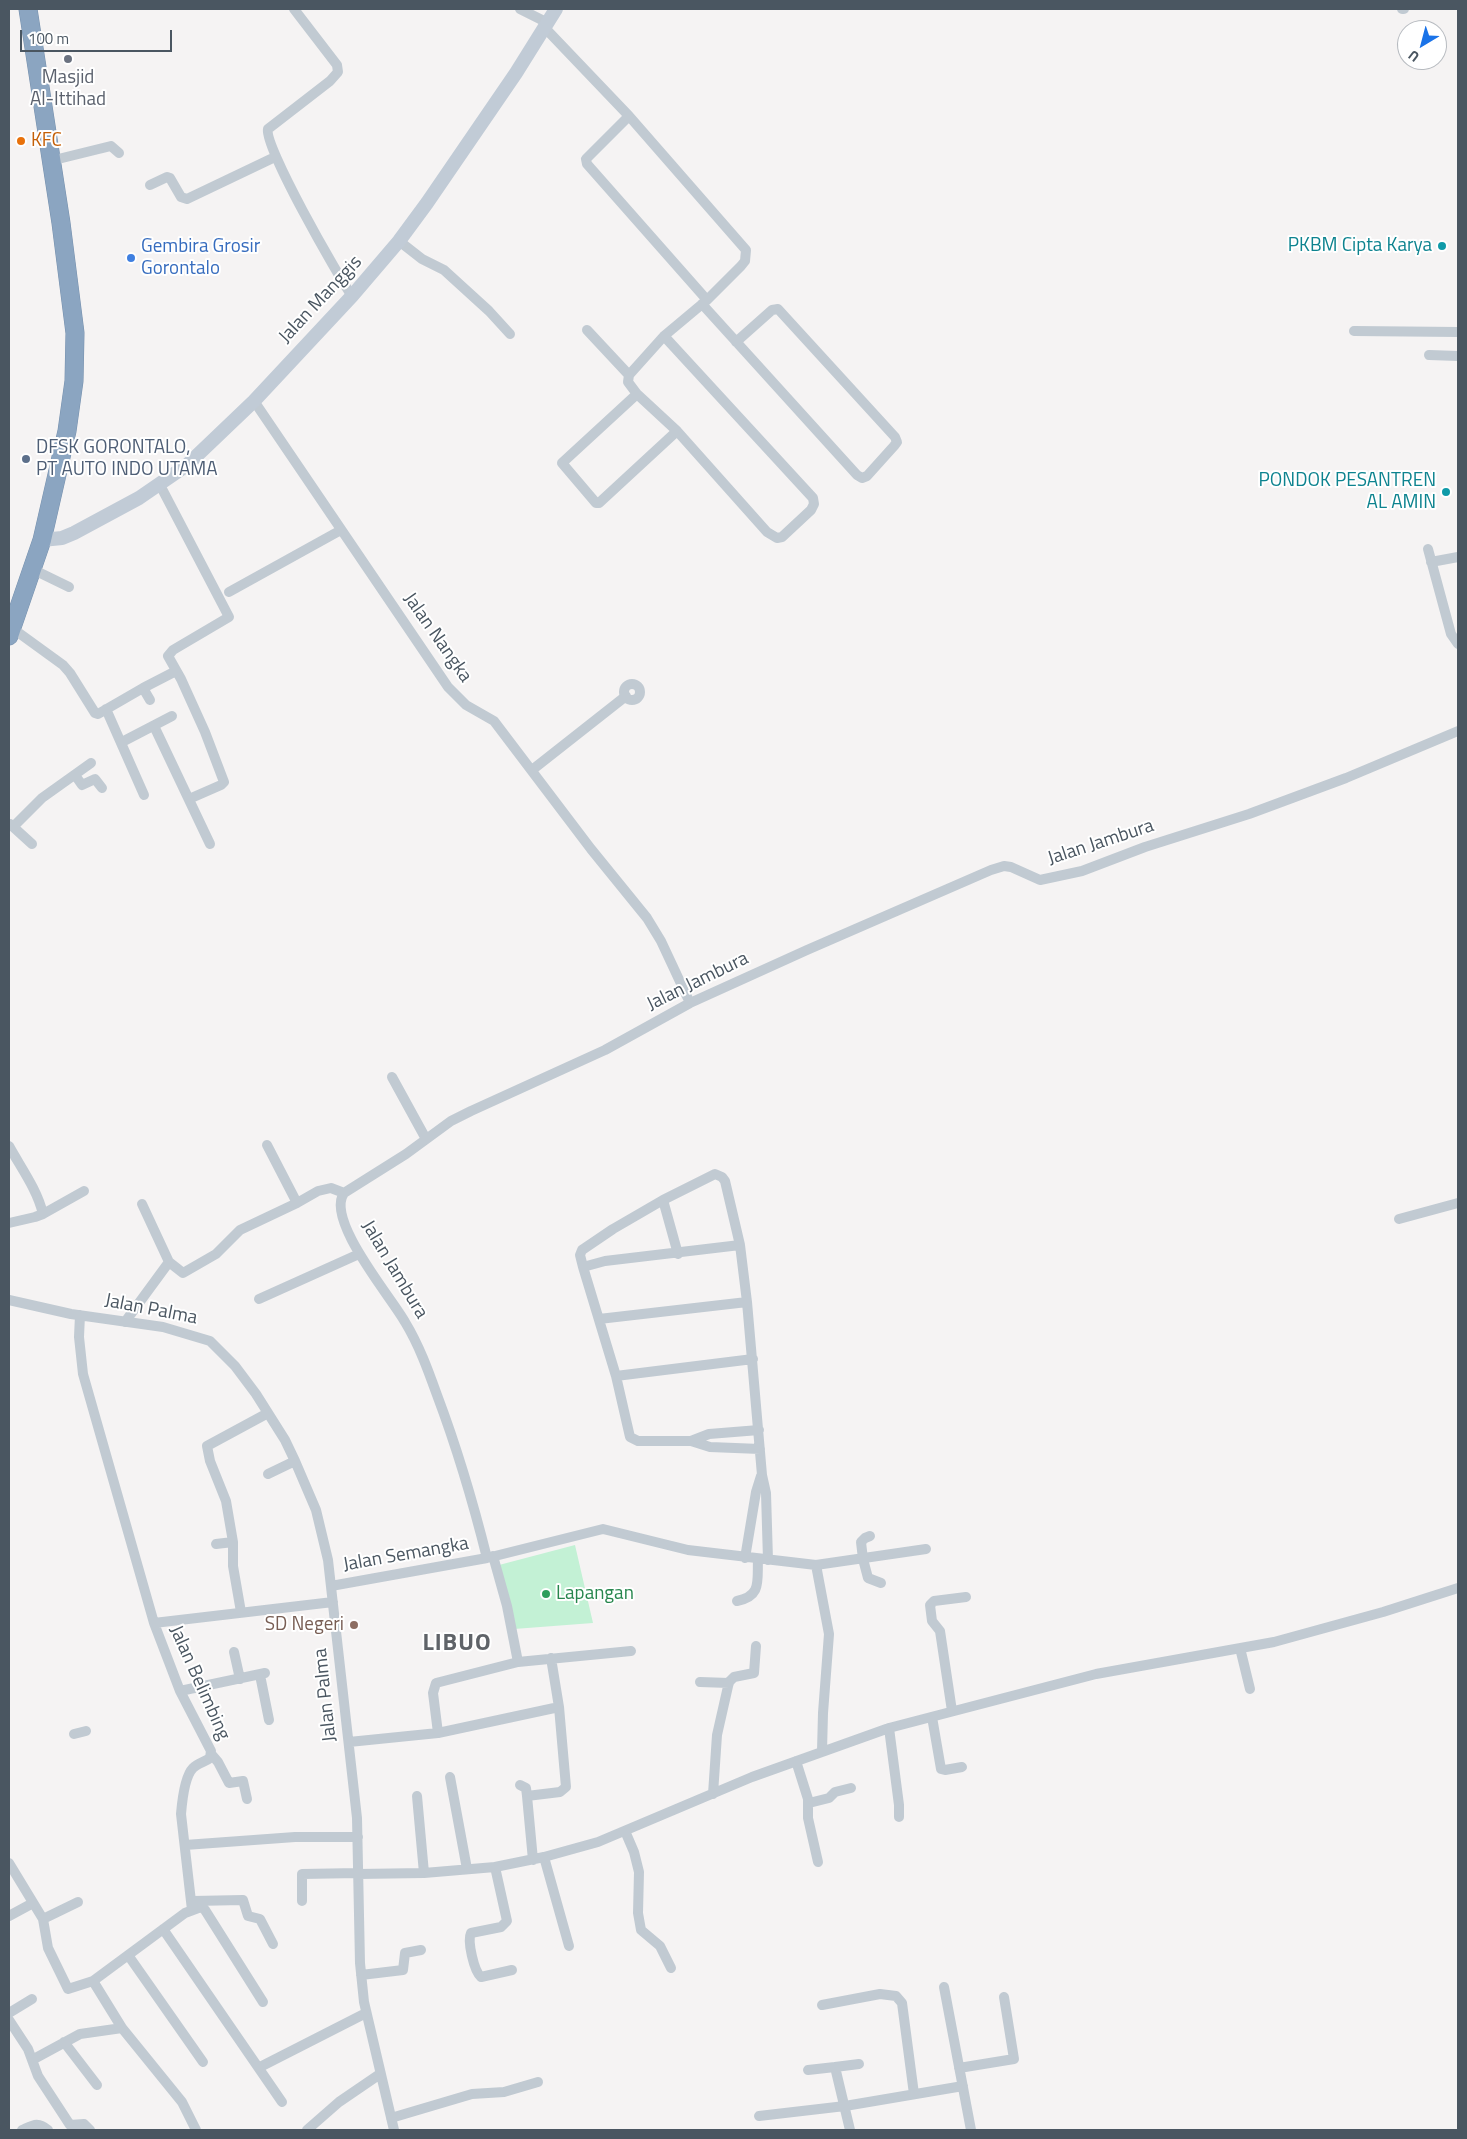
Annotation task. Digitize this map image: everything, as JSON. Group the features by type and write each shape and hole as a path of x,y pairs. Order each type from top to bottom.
{"highway":[{"path":"11,620 42,540 67,431 74,381 75,333 61,223 28,9"}],"street":[{"path":"294,9 337,65 338,72 268,129 267,136 275,157 328,258 352,296"},
{"path":"520,9 546,26 629,116 746,250 745,261 705,302 664,336 629,374 628,382 637,394 677,431 772,536 782,537 811,510 814,504 813,498 664,336"},
{"name":"Jalan Manggis","path":"42,540 62,538 74,533 160,485 188,465 254,401 352,296 400,241 556,9"},
{"path":"629,116 586,159 587,164 705,302 736,342 857,475 862,478 867,476 897,442 895,437 778,309 772,310 736,342"},
{"path":"50,161 111,146 119,154"},
{"path":"150,185 167,177 170,178 181,197 188,199 275,157"},
{"path":"400,241 422,259 444,270 489,311 510,334"},
{"path":"588,330 629,374"},
{"path":"1354,331 1458,332"},
{"path":"1429,354 1458,356"},
{"path":"637,394 562,463 596,503 599,503 677,431"},
{"name":"Jalan Nangka","path":"254,401 448,687 466,705 494,721 647,918 664,948 690,1003"},
{"path":"160,485 229,617 168,656 205,732 224,782 189,799"},
{"path":"229,592 340,530"},
{"path":"1428,549 1452,634 1458,644"},
{"path":"1431,562 1458,557"},
{"path":"32,569 69,587"},
{"path":"11,620 63,665 95,713 98,714 176,670"},
{"path":"143,688 150,700"},
{"path":"532,770 626,696"},
{"path":"106,709 144,795"},
{"path":"122,742 172,716"},
{"path":"154,726 210,844"},
{"name":"Jalan Jambura","path":"518,1662 507,1606 465,1475 422,1355 405,1321 359,1254 342,1218 340,1201 344,1193 451,1121 605,1050 690,1003 991,870 1011,866 1040,880 1082,871 1258,811 1346,778 1458,731"},
{"path":"32,844 11,825 42,798 91,763"},
{"path":"75,775 82,785 95,778 102,788"},
{"path":"392,1077 426,1139"},
{"path":"267,1145 297,1203"},
{"path":"9,1146 33,1187 41,1204 43,1214"},
{"path":"737,1602 751,1597 757,1586 763,1560 766,1493 762,1475 759,1430 753,1360 740,1245 725,1181 719,1174 711,1174 613,1229 582,1250 580,1255 616,1376 630,1437 638,1442 690,1441 710,1447 760,1449"},
{"path":"142,1204 169,1262 181,1272 188,1271 216,1254 240,1230 323,1189 331,1188 344,1193"},
{"path":"9,1223 43,1214 84,1191"},
{"path":"663,1200 678,1254"},
{"path":"1399,1219 1458,1203"},
{"path":"583,1267 605,1262 740,1245"},
{"path":"259,1299 359,1254"},
{"path":"125,1322 169,1262"},
{"name":"Jalan Palma","path":"9,1300 80,1315 164,1327 186,1332 210,1341 235,1366 268,1413 294,1461 318,1518 328,1560 358,1837 361,1975 366,2013 394,2130"},
{"path":"599,1319 747,1302"},
{"name":"Jalan Belimbing","path":"80,1315 79,1337 83,1374 154,1623 180,1691 212,1755 189,1773 181,1814 192,1906"},
{"path":"616,1376 753,1360"},
{"path":"242,1612 226,1501 210,1461 207,1446 268,1413"},
{"path":"690,1441 708,1434 759,1430"},
{"path":"740,1431 741,1447"},
{"path":"268,1474 294,1461"},
{"path":"745,1558 756,1492 762,1475"},
{"name":"Jalan Semangka","path":"331,1586 490,1557 604,1529 688,1550 816,1565 926,1549"},
{"path":"870,1536 861,1542 863,1559 868,1578 881,1583"},
{"path":"216,1544 233,1542"},
{"path":"816,1565 829,1634 822,1751"},
{"path":"302,1901 302,1874 424,1874 495,1867 533,1860 598,1842 796,1761 889,1728 1096,1674 1294,1637 1458,1588"},
{"path":"952,1711 940,1631 932,1621 930,1605 934,1601 966,1597"},
{"path":"154,1623 333,1602"},
{"path":"713,1794 717,1735 730,1679 754,1673 756,1646"},
{"path":"1240,1648 1250,1689"},
{"path":"438,1733 433,1692 436,1683 518,1662 631,1651"},
{"path":"234,1652 240,1679"},
{"path":"527,1796 560,1792 566,1787 559,1707 551,1658"},
{"path":"180,1691 262,1674 269,1720"},
{"path":"700,1682 729,1683"},
{"path":"349,1742 438,1733 559,1707"},
{"path":"932,1717 941,1769 962,1767"},
{"path":"889,1728 899,1817"},
{"path":"74,1734 86,1730"},
{"path":"212,1755 229,1783 243,1780 247,1799"},
{"path":"796,1761 809,1803 808,1818 818,1862"},
{"path":"450,1777 467,1869"},
{"path":"520,1785 526,1788 533,1860"},
{"path":"809,1803 829,1798 835,1792 851,1788"},
{"path":"416,1796 424,1874"},
{"path":"625,1831 634,1852 639,1872 638,1913 641,1930 660,1946 671,1968"},
{"path":"185,1845 295,1836 358,1837"},
{"path":"544,1857 569,1946"},
{"path":"9,1863 43,1919 48,1948 68,1989 93,1981 163,1930 192,1906 237,1899 243,1900 248,1916 260,1919 273,1944"},
{"path":"495,1867 507,1921 501,1927 471,1934 469,1939 475,1966 481,1977 512,1970"},
{"path":"43,1919 78,1902"},
{"path":"9,1916 33,1903"},
{"path":"192,1906 205,1910 263,2002"},
{"path":"163,1930 260,2067 282,2102"},
{"path":"361,1975 404,1970 405,1953 420,1950"},
{"path":"128,1955 203,2062"},
{"path":"93,1981 122,2028 182,2102 196,2130"},
{"path":"944,1988 971,2130"},
{"path":"822,2005 880,1994 896,1996 902,2003 914,2094"},
{"path":"959,2068 1014,2059 1004,1997"},
{"path":"9,2013 32,1999"},
{"path":"260,2067 366,2013"},
{"path":"9,2020 13,2035 28,2049 38,2076 68,2128 84,2124 90,2130"},
{"path":"32,2060 80,2034 122,2028"},
{"path":"64,2042 97,2085"},
{"path":"808,2070 859,2064"},
{"path":"835,2067 850,2130"},
{"path":"307,2130 339,2102 380,2074"},
{"path":"391,2118 472,2094 504,2092 538,2082"},
{"path":"759,2116 845,2106 963,2086"},
{"path":"22,2130 36,2124 48,2130"}],"green space":[{"name":"Lapangan","path":"575,1545 593,1623 514,1629 499,1565"}],"place":[{"name":"Masjid Al-Ittihad","path":"68,59"},
{"name":"KFC","path":"21,141"},
{"name":"PKBM Cipta Karya","path":"1442,246"},
{"name":"Gembira Grosir Gorontalo","path":"131,258"},
{"name":"DFSK GORONTALO, PT AUTO INDO UTAMA","path":"26,459"},
{"name":"PONDOK PESANTREN AL AMIN","path":"1446,492"},
{"name":"Lapangan","path":"546,1594"},
{"name":"SD Negeri","path":"354,1625"}],"district":[{"name":"LIBUO","path":"457,1644"}]}
